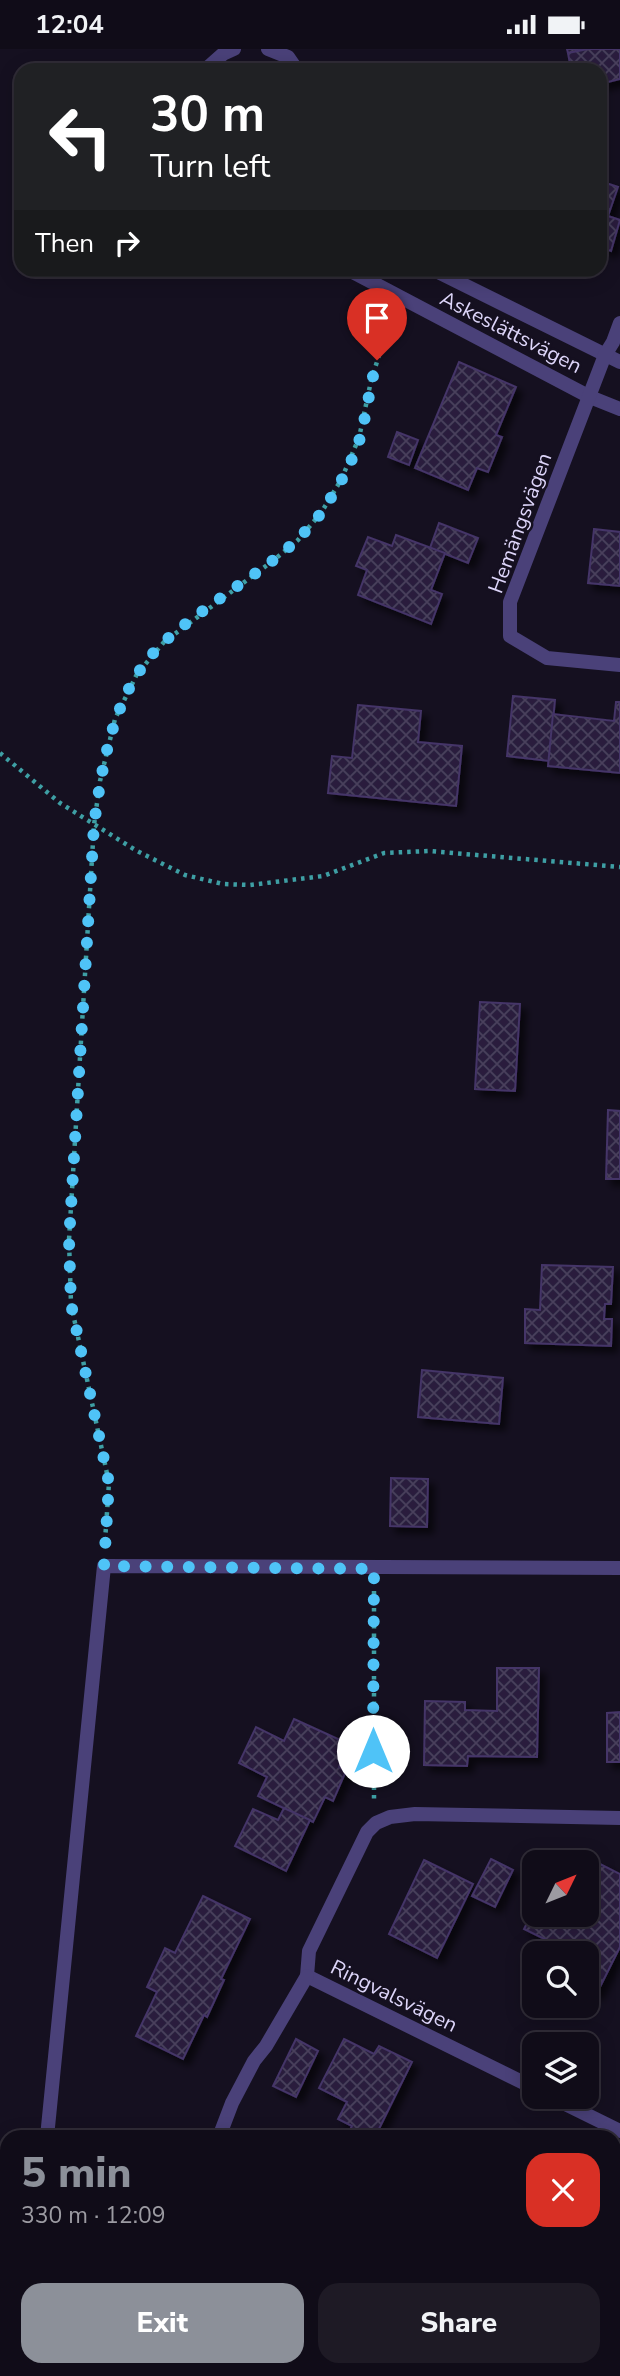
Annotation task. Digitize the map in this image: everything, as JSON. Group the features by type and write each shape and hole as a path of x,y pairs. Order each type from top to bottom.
{"street":[{"path":"213,63 234,49"},
{"path":"268,49 288,57 292,63"},
{"name":"Askeslättsvägen","path":"361,277 590,397 620,409"},
{"name":"Askeslättsvägen","path":"448,277 620,362"},
{"path":"590,397 620,323"},
{"name":"Hemängsvägen","path":"590,397 510,602 510,636 547,658 620,665"},
{"path":"49,2130 104,1566 620,1568"},
{"path":"376,1823 390,1817 415,1814 620,1818"},
{"name":"Ringvalsvägen","path":"376,1823 359,1846 309,1951 307,1976 522,2082"},
{"path":"222,2130 232,2103 254,2061 267,2046 307,1976"},
{"path":"575,2109 618,2130"}],"path":[{"path":"104,1566 109,1483 71,1304 69,1240 94,825 100,781 114,719 137,674 164,642 274,560 298,540 321,513 341,480 359,438 371,381 397,297"},
{"path":"0,754 60,803 137,851 185,875 223,884 250,885 323,876 384,853 418,852 620,867"},
{"path":"374,1569 373,1777 376,1823"}],"building":[{"path":"567,49 588,49 568,53"},
{"path":"588,49 620,49 620,79 607,82 607,63 570,63 568,53"},
{"path":"607,183 618,187 608,216 620,220 611,251 607,250"},
{"path":"459,362 516,387 496,435 502,437 488,472 477,468 468,490 415,468"},
{"path":"397,432 418,440 409,465 388,457"},
{"path":"439,523 478,538 468,563 430,548"},
{"path":"594,529 620,532 620,586 588,583"},
{"path":"396,535 445,553 431,590 442,594 431,624 358,595 367,570 356,566 368,537 392,546"},
{"path":"513,696 555,700 549,761 507,756"},
{"path":"616,702 620,702 620,773 548,766 553,714 614,721"},
{"path":"358,705 421,711 418,742 462,746 456,806 328,793 332,756 352,758"},
{"path":"480,1002 520,1004 515,1091 475,1089"},
{"path":"608,1110 620,1111 620,1179 606,1179"},
{"path":"542,1265 613,1267 611,1304 605,1304 604,1319 612,1319 611,1346 525,1343 525,1309 540,1310"},
{"path":"422,1370 503,1378 499,1424 418,1417"},
{"path":"391,1478 428,1479 427,1527 390,1526"},
{"path":"497,1668 539,1668 537,1757 468,1756 467,1766 424,1765 425,1701 465,1702 465,1710 497,1711"},
{"path":"620,1712 620,1762 607,1762 607,1713"},
{"path":"294,1719 349,1744 339,1767 346,1771 333,1801 325,1797 313,1822 258,1796 267,1777 239,1763 256,1727 284,1741"},
{"path":"284,1808 310,1820 286,1871 235,1846 253,1809 278,1820"},
{"path":"491,1859 513,1870 495,1907 472,1896"},
{"path":"424,1860 473,1884 437,1958 389,1934"},
{"path":"600,1864 620,1874 620,1947 599,1989 599,1941 549,1941 524,1929 599,1927"},
{"path":"203,1896 250,1919 221,1979 224,1980 207,2017 204,2015 183,2059 136,2036 157,1992 147,1987 165,1948 175,1953"},
{"path":"296,2039 318,2051 296,2097 273,2086"},
{"path":"344,2039 374,2054 379,2046 412,2062 378,2130 350,2130 352,2126 338,2119 347,2102 319,2088"}],"route":[{"path":"373,1751 374,1569 104,1566 109,1483 71,1304 69,1240 94,825 100,781 114,719 137,674 164,642 274,560 298,540 321,513 341,480 359,438 377,360"}]}
